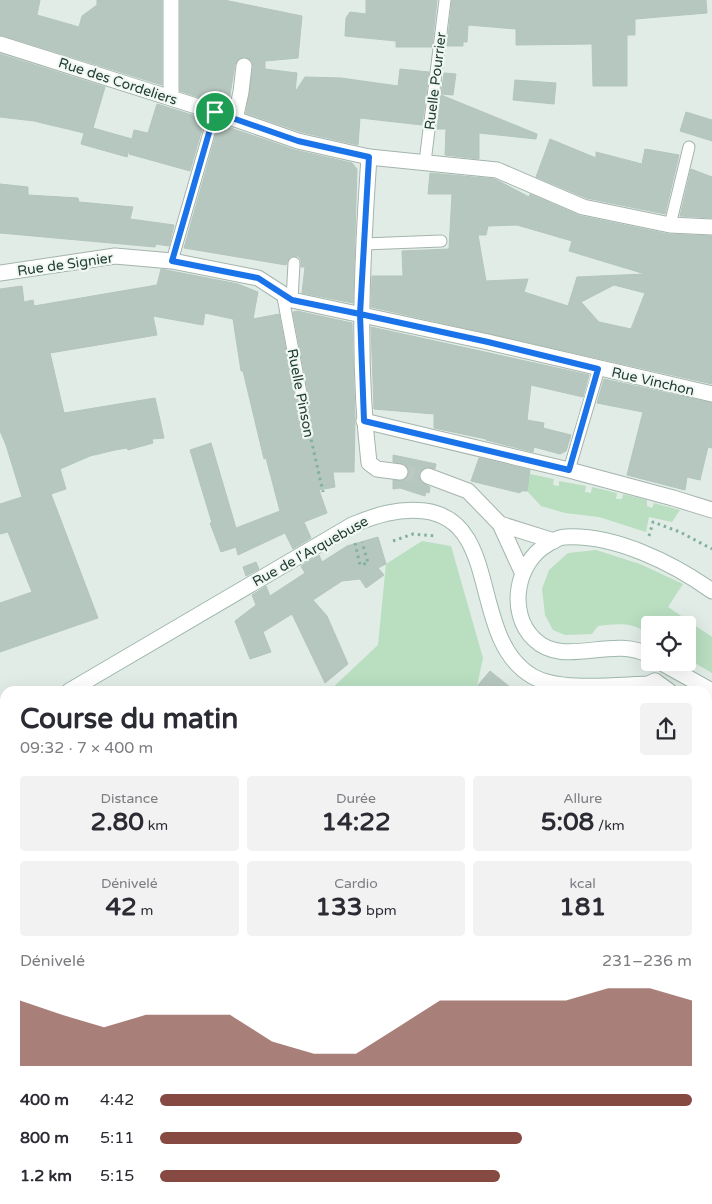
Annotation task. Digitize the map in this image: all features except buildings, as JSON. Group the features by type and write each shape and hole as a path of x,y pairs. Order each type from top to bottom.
{"street":[{"path":"171,0 171,98"},
{"name":"Rue des Cordeliers","path":"0,44 215,112 298,141 369,157 496,170 583,207 670,225 712,227"},
{"path":"235,119 244,66"},
{"path":"369,157 360,314 364,421 369,463 377,469 400,472"},
{"name":"Rue de Signier","path":"0,273 115,256 172,261 258,278 287,296 360,314"},
{"name":"Rue Vinchon","path":"360,314 488,342 598,369 712,393"},
{"path":"364,421 569,470 712,510"},
{"path":"428,476 468,491 500,524 522,572"},
{"name":"Rue de l'Arquebuse","path":"78,686 352,525 377,514 407,509 434,513 453,522 469,541 482,574 493,623 509,657 532,676 565,686 648,684 655,681"},
{"path":"500,524 554,541"},
{"path":"641,651 606,647 564,652 549,650 534,639 522,621 517,592 522,572 542,548 562,537 586,537 643,552 692,576 712,591"},
{"path":"658,671 655,681 662,686"},
{"path":"675,671 703,686"}],"lane":[{"name":"Ruelle Pourrier","path":"425,162 445,0"},
{"path":"172,261 215,112"},
{"path":"670,225 689,148"},
{"path":"364,244 441,241"},
{"name":"Ruelle Pinson","path":"294,263 287,296 301,393"},
{"path":"569,470 598,369"}],"path":[{"name":"Ruelle Pinson","path":"301,393 322,492"},
{"path":"392,541 414,534 445,537 453,522"},
{"path":"643,552 653,522 680,532 712,549"},
{"path":"359,559 360,565 368,563 362,542"}],"green space":[{"path":"530,474 554,479 553,485 559,486 559,481 586,486 585,492 591,493 592,487 617,493 616,499 622,499 623,494 647,500 647,506 652,508 654,503 680,510 672,522 649,517 646,532 599,517 565,513 541,506 527,491"},
{"path":"422,541 451,546 483,658 477,686 334,686 378,645 386,564"},
{"path":"596,550 640,564 683,584 668,607 681,616 641,616 641,630 626,625 598,626 592,634 565,635 553,630 545,615 542,589 549,570 568,553"},
{"path":"696,626 712,637 712,673 696,664"}],"tunnel":[{"path":"400,472 428,476"}],"route":[{"path":"215,112 172,261 258,278 292,300 360,314 364,421 569,470 598,369 488,342 360,314 369,157 298,141 215,112"}]}
